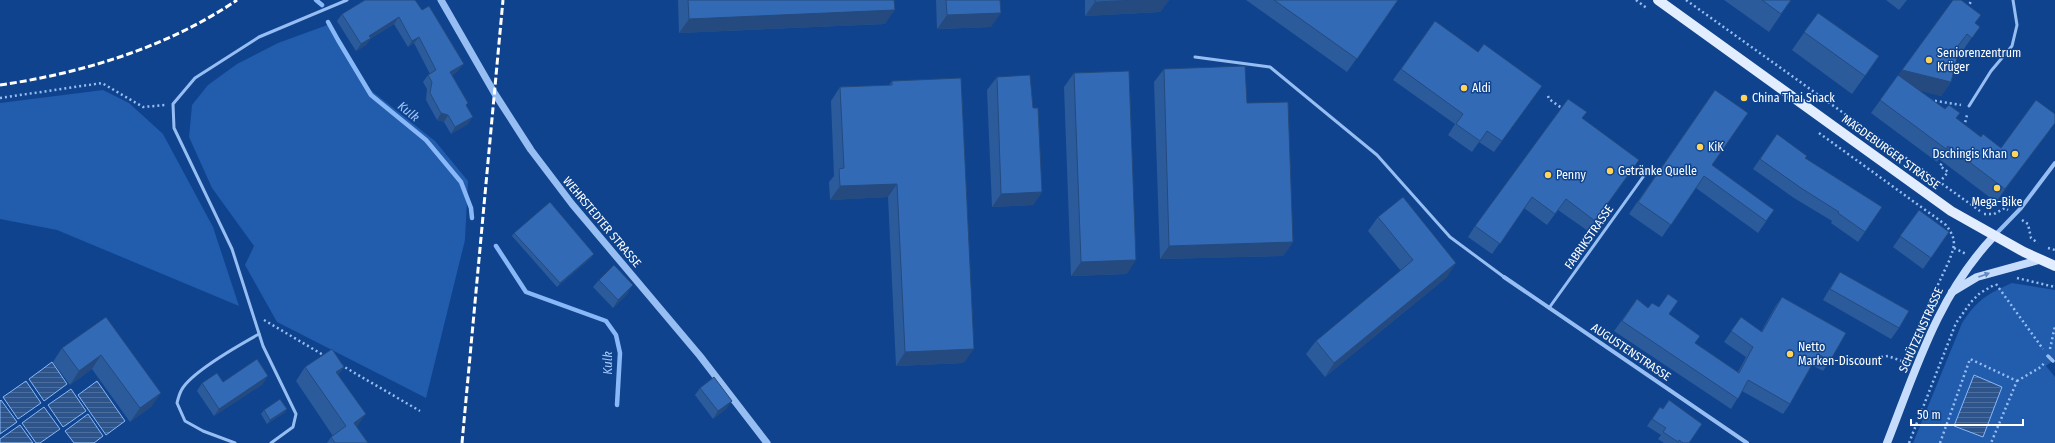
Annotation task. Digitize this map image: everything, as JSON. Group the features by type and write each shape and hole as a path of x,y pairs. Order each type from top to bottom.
{"main road":[{"name":"MAGDEBURGER STRASSE","path":"1658,0 1932,198 1994,236 2039,260 2055,266"},
{"name":"SCHÜTZENSTRASSE","path":"1886,443 1931,331 1950,294 1975,258 1994,236"},
{"path":"1950,294 1977,277 2039,260"}],"street":[{"name":"WEHRSTEDTER STRASSE","path":"441,0 495,94 531,150 572,204 700,356 767,443"},
{"path":"1994,236 2017,213 2055,163"},
{"name":"AUGUSTENSTRASSE","path":"1504,277 1747,443"},
{"path":"2048,356 2053,361"}],"lane":[{"path":"271,443 293,427 296,414 263,346 232,249 174,128 173,104 195,78 259,37 346,0"},
{"path":"1969,106 1991,71 2012,46 2017,25 2013,0"},
{"path":"1195,57 1270,67 1377,155 1450,237 1504,277"},
{"name":"FABRIKSTRASSE","path":"1550,308 1643,177"},
{"path":"235,443 203,431 185,421 177,403 181,390 193,377 237,346 259,334"}],"path":[{"path":"1636,0 1652,12"},
{"path":"1686,0 1939,184 1986,215 1994,214 2005,208"},
{"path":"1963,4 1965,10 1972,0"},
{"path":"0,98 102,83 143,107 173,104"},
{"path":"1548,96 1549,99 1563,109 1568,108"},
{"path":"1927,99 1969,106 1963,130"},
{"path":"1818,132 1946,225 1954,239 1954,248 1949,261 1920,319 1908,349"},
{"path":"1939,184 1948,172 1940,166 1949,154"},
{"path":"2013,277 2055,287"},
{"path":"1909,443 1956,323 1971,302 1980,293 2002,282"},
{"path":"1996,284 2048,356"},
{"path":"253,314 326,357"},
{"path":"1991,443 2017,382 2041,367 2048,356 2055,326"},
{"path":"1881,357 1888,356 1902,361"},
{"path":"1940,443 1970,359 2017,382"},
{"path":"340,364 420,411"}],"shaded area":[{"path":"330,24 368,88 435,141 468,181 465,240 426,398 277,322 245,265 254,246 212,188 189,137 192,105 208,85 237,64 278,43"},
{"path":"103,90 129,103 163,134 213,227 239,306 57,230 0,219 0,103"},
{"path":"2012,283 2055,290 2055,359 2046,366 2055,377 2055,443 1913,443 1962,323 1967,315 1983,298"},
{"path":"52,362 67,384 44,401 29,379"},
{"path":"1974,375 2002,387 1983,437 1954,426"},
{"path":"26,381 41,403 18,419 3,397"},
{"path":"97,381 125,421 106,435 78,395"},
{"path":"71,389 86,411 63,427 48,405"},
{"path":"1,400 17,422 0,434 0,401"},
{"path":"44,407 60,429 40,443 36,443 22,423"},
{"path":"88,414 103,436 94,443 74,443 65,431"},
{"path":"20,425 33,443 0,443 0,439"}],"building":[{"path":"365,0 415,0 422,10 429,6 464,64 450,72 468,103 466,105 473,117 455,127 448,115 441,113 430,93 432,82 428,75 436,70 419,37 412,41 399,17 369,36 371,38 361,44 342,14"},
{"path":"688,0 894,0 895,10 689,19"},
{"path":"946,0 1000,0 1001,13 947,15"},
{"path":"1095,0 1138,0 1095,2"},
{"path":"1274,0 1398,0 1357,59"},
{"path":"1762,0 1791,0 1781,14"},
{"name":"Seniorenzentrum Krüger","path":"1953,0 1961,0 1981,15 1975,23 1980,27 1972,38 1967,34 1952,54 1957,58 1951,82 1902,70"},
{"path":"1818,13 1879,56 1865,76 1804,32"},
{"name":"Aldi","path":"1435,21 1478,52 1484,44 1542,86 1502,141 1487,131 1480,141 1456,124 1463,114 1401,69"},
{"path":"1245,66 1247,103 1288,102 1293,242 1169,246 1164,69"},
{"path":"1129,71 1136,260 1081,262 1074,73"},
{"path":"1030,75 1033,108 1038,108 1042,192 1001,194 997,77"},
{"path":"1898,75 1945,109 1949,105 1960,113 1956,118 1981,137 1983,134 2001,148 2036,100 2055,114 2055,123 2005,189 1948,146 1946,149 1880,100"},
{"path":"961,78 974,349 905,352 897,184 840,186 839,169 844,168 840,87 892,85 892,81"},
{"path":"1715,90 1748,113 1712,165 1774,210 1766,221 1704,176 1671,225 1638,202"},
{"path":"1568,99 1587,112 1582,118 1639,160 1595,221 1566,199 1555,214 1532,197 1500,244 1475,226"},
{"path":"1777,134 1807,156 1805,158 1882,207 1865,232 1838,213 1839,212 1801,188 1760,159"},
{"path":"1403,197 1456,263 1334,363 1316,341 1413,260 1378,217"},
{"path":"550,202 594,254 560,283 514,233"},
{"path":"1919,210 1949,232 1931,258 1900,236"},
{"path":"614,265 633,285 618,300 599,280"},
{"path":"1840,272 1909,311 1899,328 1830,289"},
{"path":"1668,294 1678,301 1669,314 1700,336 1695,343 1739,373 1753,347 1731,331 1741,317 1762,332 1782,297 1846,333 1830,361 1818,354 1790,404 1748,380 1738,399 1622,321 1637,299 1648,308 1652,303 1659,307"},
{"path":"106,317 161,393 140,408 101,355 79,371 62,348"},
{"path":"332,349 344,367 336,372 366,414 354,423 368,443 335,443 331,437 346,426 305,367"},
{"path":"257,359 268,376 219,409 202,383 217,373 223,382"},
{"path":"714,377 732,401 718,411 700,388"},
{"path":"280,399 287,409 270,420 264,410"},
{"path":"1669,400 1702,424 1689,443 1683,443 1679,440 1678,442 1663,432 1666,428 1652,419 1660,407 1663,409"}],"waterway":[{"name":"Kulk","path":"316,0 322,5"},
{"name":"Kulk","path":"328,22 371,95 426,140 461,182 471,208 472,218"},
{"name":"Kulk","path":"496,246 526,292 606,321 616,335 620,353 617,405"}],"railway":[{"path":"0,85 62,73 124,56 183,31 210,17 237,0"},
{"path":"462,443 503,0"}],"place":[{"name":"Seniorenzentrum Krüger","path":"1929,60"},
{"name":"Aldi","path":"1464,88"},
{"name":"China Thai Snack","path":"1744,98"},
{"name":"KiK","path":"1700,147"},
{"name":"Dschingis Khan","path":"2015,154"},
{"name":"Getränke Quelle","path":"1610,171"},
{"name":"Penny","path":"1548,175"},
{"name":"Mega-Bike","path":"1997,188"},
{"name":"Netto Marken-Discount","path":"1790,354"}]}
